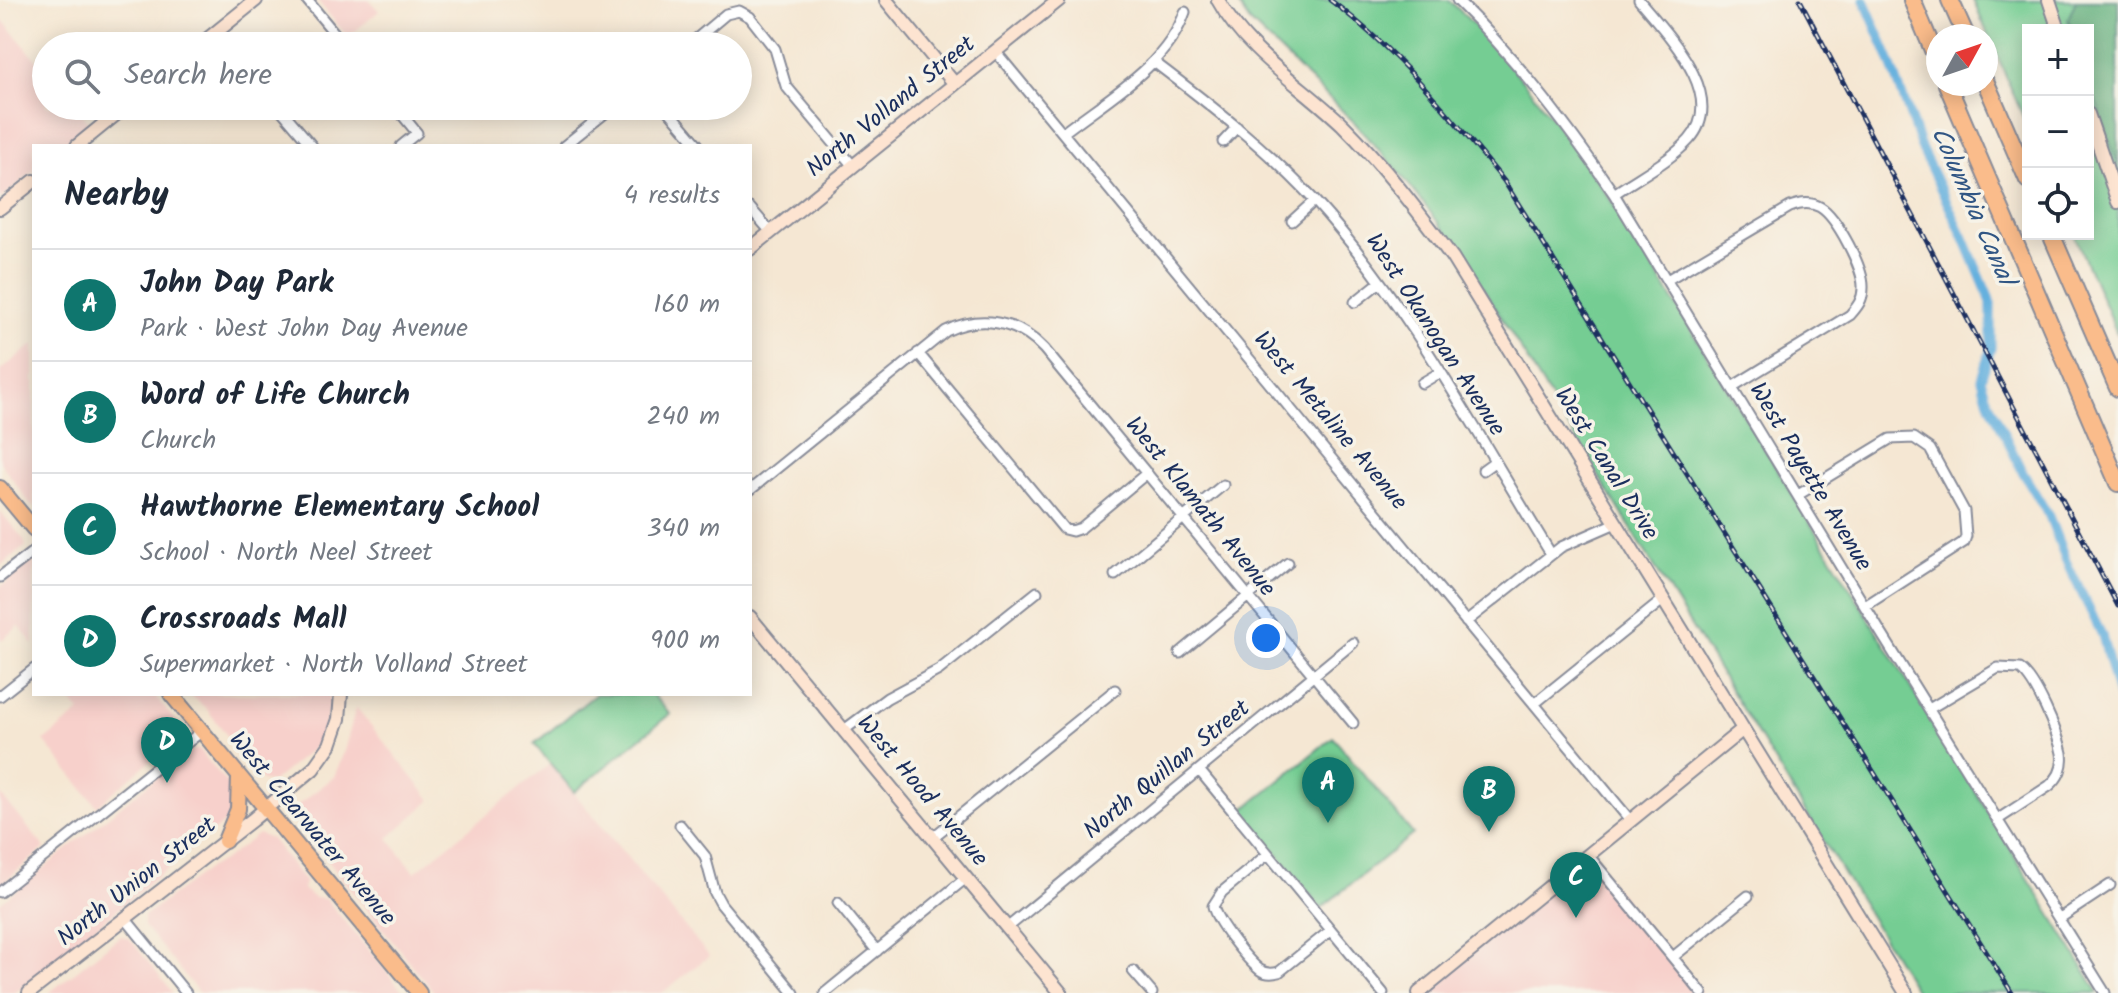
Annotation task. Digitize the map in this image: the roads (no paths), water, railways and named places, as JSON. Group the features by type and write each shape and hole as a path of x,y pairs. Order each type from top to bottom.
{"highway":[{"path":"1912,0 1926,33"},
{"path":"1950,0 1961,24"},
{"path":"1952,96 2118,483"},
{"path":"1992,96 2023,168"},
{"path":"2054,240 2118,388"}],"main road":[{"path":"0,488 32,527"},
{"name":"West Clearwater Avenue","path":"173,696 419,993"},
{"path":"225,841 238,809 239,776"}],"street":[{"path":"216,32 256,0"},
{"path":"307,0 333,32"},
{"path":"886,0 954,83"},
{"name":"North Volland Street","path":"752,247 1059,0"},
{"name":"West Canal Drive","path":"1218,0 1246,40 1345,127 1416,208 1474,291 1906,993"},
{"name":"West Payette Avenue","path":"1457,0 1532,82 1614,194 2105,993"},
{"path":"1614,194 1690,139 1700,120 1700,93 1693,71 1639,0"},
{"path":"2049,0 2057,24"},
{"path":"705,32 726,14 739,11 750,17 771,43 786,86 853,166"},
{"path":"1063,133 1154,62 1180,26 1185,12"},
{"name":"West Metaline Avenue","path":"995,51 1630,820"},
{"name":"West Okanogan Avenue","path":"1154,62 1237,127 1314,201 1380,282 1551,554"},
{"path":"79,144 109,120"},
{"path":"290,120 310,144"},
{"path":"403,144 417,133 406,120"},
{"path":"566,144 596,120"},
{"path":"677,120 697,144"},
{"path":"1223,142 1237,127"},
{"path":"2094,132 2118,202"},
{"path":"0,208 32,183"},
{"path":"1292,221 1314,201"},
{"path":"1667,280 1790,207 1809,203 1832,217 1859,268 1863,291 1861,301 1850,315 1732,387"},
{"path":"752,210 771,232"},
{"path":"1355,302 1380,282"},
{"name":"West Klamath Avenue","path":"918,353 946,331 964,324 985,322 1009,325 1039,344 1353,723"},
{"path":"752,488 918,353 1062,527 1072,531 1081,528 1147,473"},
{"path":"1422,383 1439,373"},
{"path":"1798,495 1890,439 1914,438 1930,449 1936,458 1964,511 1964,542 1865,606"},
{"path":"1483,470 1494,462"},
{"path":"1115,575 1223,485"},
{"path":"1466,622 1561,547 1616,523"},
{"path":"0,577 32,553"},
{"path":"1180,653 1288,563"},
{"path":"844,730 887,698 939,670 1037,592"},
{"path":"1534,704 1664,599"},
{"name":"West Hood Avenue","path":"752,619 1061,993"},
{"name":"North Quillan Street","path":"1007,928 1353,643"},
{"path":"1929,709 1998,668 2020,669 2036,687 2062,752 2060,771 2049,786 1997,820"},
{"path":"0,696 32,671"},
{"path":"932,838 1115,690"},
{"path":"266,808 306,775 325,754 336,730 341,696"},
{"path":"1419,993 1743,729"},
{"path":"0,892 202,731"},
{"path":"1199,770 1383,993"},
{"name":"North Union Street","path":"33,992 266,808"},
{"path":"680,825 705,856 721,904 794,993"},
{"path":"1268,854 1222,892 1213,906 1217,918 1257,967 1269,974 1279,972 1331,930"},
{"path":"1588,855 1702,993"},
{"path":"825,993 966,878"},
{"path":"2060,918 2110,885"},
{"path":"1673,957 1748,896"},
{"path":"838,903 877,951"},
{"path":"125,918 186,993"},
{"path":"1133,971 1152,993"}],"waterway":[{"name":"Columbia Canal","path":"1864,0 1889,58 1922,150 1991,302 1991,348 1981,379 1987,398 2022,471 2049,516 2066,561 2102,635 2118,696"}],"railway":[{"path":"1330,0 1401,62 1504,181 2012,993"},
{"path":"1800,0 2118,606"}],"place":[{"name":"Crossroads Mall","path":"167,783"},
{"name":"John Day Park","path":"1328,823"},
{"name":"Word of Life Church","path":"1489,832"},
{"name":"Hawthorne Elementary School","path":"1576,918"}]}
